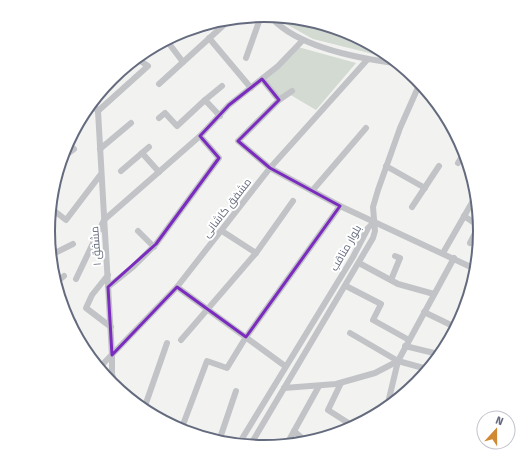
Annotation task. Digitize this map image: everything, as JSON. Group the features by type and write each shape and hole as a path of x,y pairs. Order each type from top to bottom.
{"street":[{"path":"246,58 259,22"},
{"path":"277,22 290,33 303,40 367,60 387,62"},
{"path":"159,84 222,26"},
{"path":"209,38 251,88"},
{"path":"76,279 104,220 200,136 229,106 278,66 303,40"},
{"path":"170,45 183,62"},
{"name":"مشفق کاشانی","path":"103,364 177,288 270,168 367,60"},
{"path":"95,108 98,111 148,66 142,62"},
{"path":"262,79 279,100"},
{"path":"159,118 165,113 177,126 222,86"},
{"path":"374,222 373,207 386,166 400,128 417,89"},
{"path":"292,91 279,100 238,141 270,168 312,191 340,206 470,266"},
{"path":"205,100 220,116"},
{"name":"مشفق ۱","path":"98,111 111,327 111,364 113,376"},
{"path":"100,150 131,123"},
{"path":"312,191 366,128"},
{"path":"108,287 133,267 154,247 219,158 200,136"},
{"path":"121,171 149,147"},
{"path":"142,153 159,172"},
{"path":"458,163 460,159"},
{"path":"386,166 425,188"},
{"path":"412,207 439,166"},
{"path":"56,212 66,220 101,174"},
{"path":"181,340 206,308 256,253 293,201"},
{"path":"443,253 471,204"},
{"path":"183,424 207,361 227,368 246,337 340,206"},
{"path":"464,216 473,222"},
{"name":"بلوار مناقب","path":"253,440 346,286 373,238 375,231 374,222"},
{"name":"بلوار مناقب","path":"243,439 285,366 353,257 368,228 374,222"},
{"path":"138,231 154,247"},
{"path":"222,231 256,253"},
{"path":"470,243 473,237"},
{"path":"56,252 73,244"},
{"path":"391,280 400,258 395,256"},
{"path":"390,398 398,361 454,258"},
{"path":"359,263 391,280 434,294"},
{"path":"108,275 92,295 86,308 111,327"},
{"path":"61,279 64,276"},
{"path":"346,286 381,304 373,320 409,340"},
{"path":"177,288 285,366"},
{"path":"424,312 450,325"},
{"path":"350,333 398,361 422,368"},
{"path":"146,403 167,343"},
{"path":"406,346 434,353"},
{"path":"284,388 341,383 375,373 398,361"},
{"path":"341,383 328,410 347,422"},
{"path":"290,438 319,386"},
{"path":"221,436 236,391"},
{"path":"294,431 300,437"}],"highlighted area":[{"path":"262,79 279,100 238,141 270,168 340,206 246,337 177,287 112,355 108,287 156,244 219,158 200,136 229,105"}],"shaded area":[{"path":"284,23 305,26 331,33 376,55 313,39"},
{"path":"298,47 356,63 316,110 289,94 280,99 263,79"}]}
